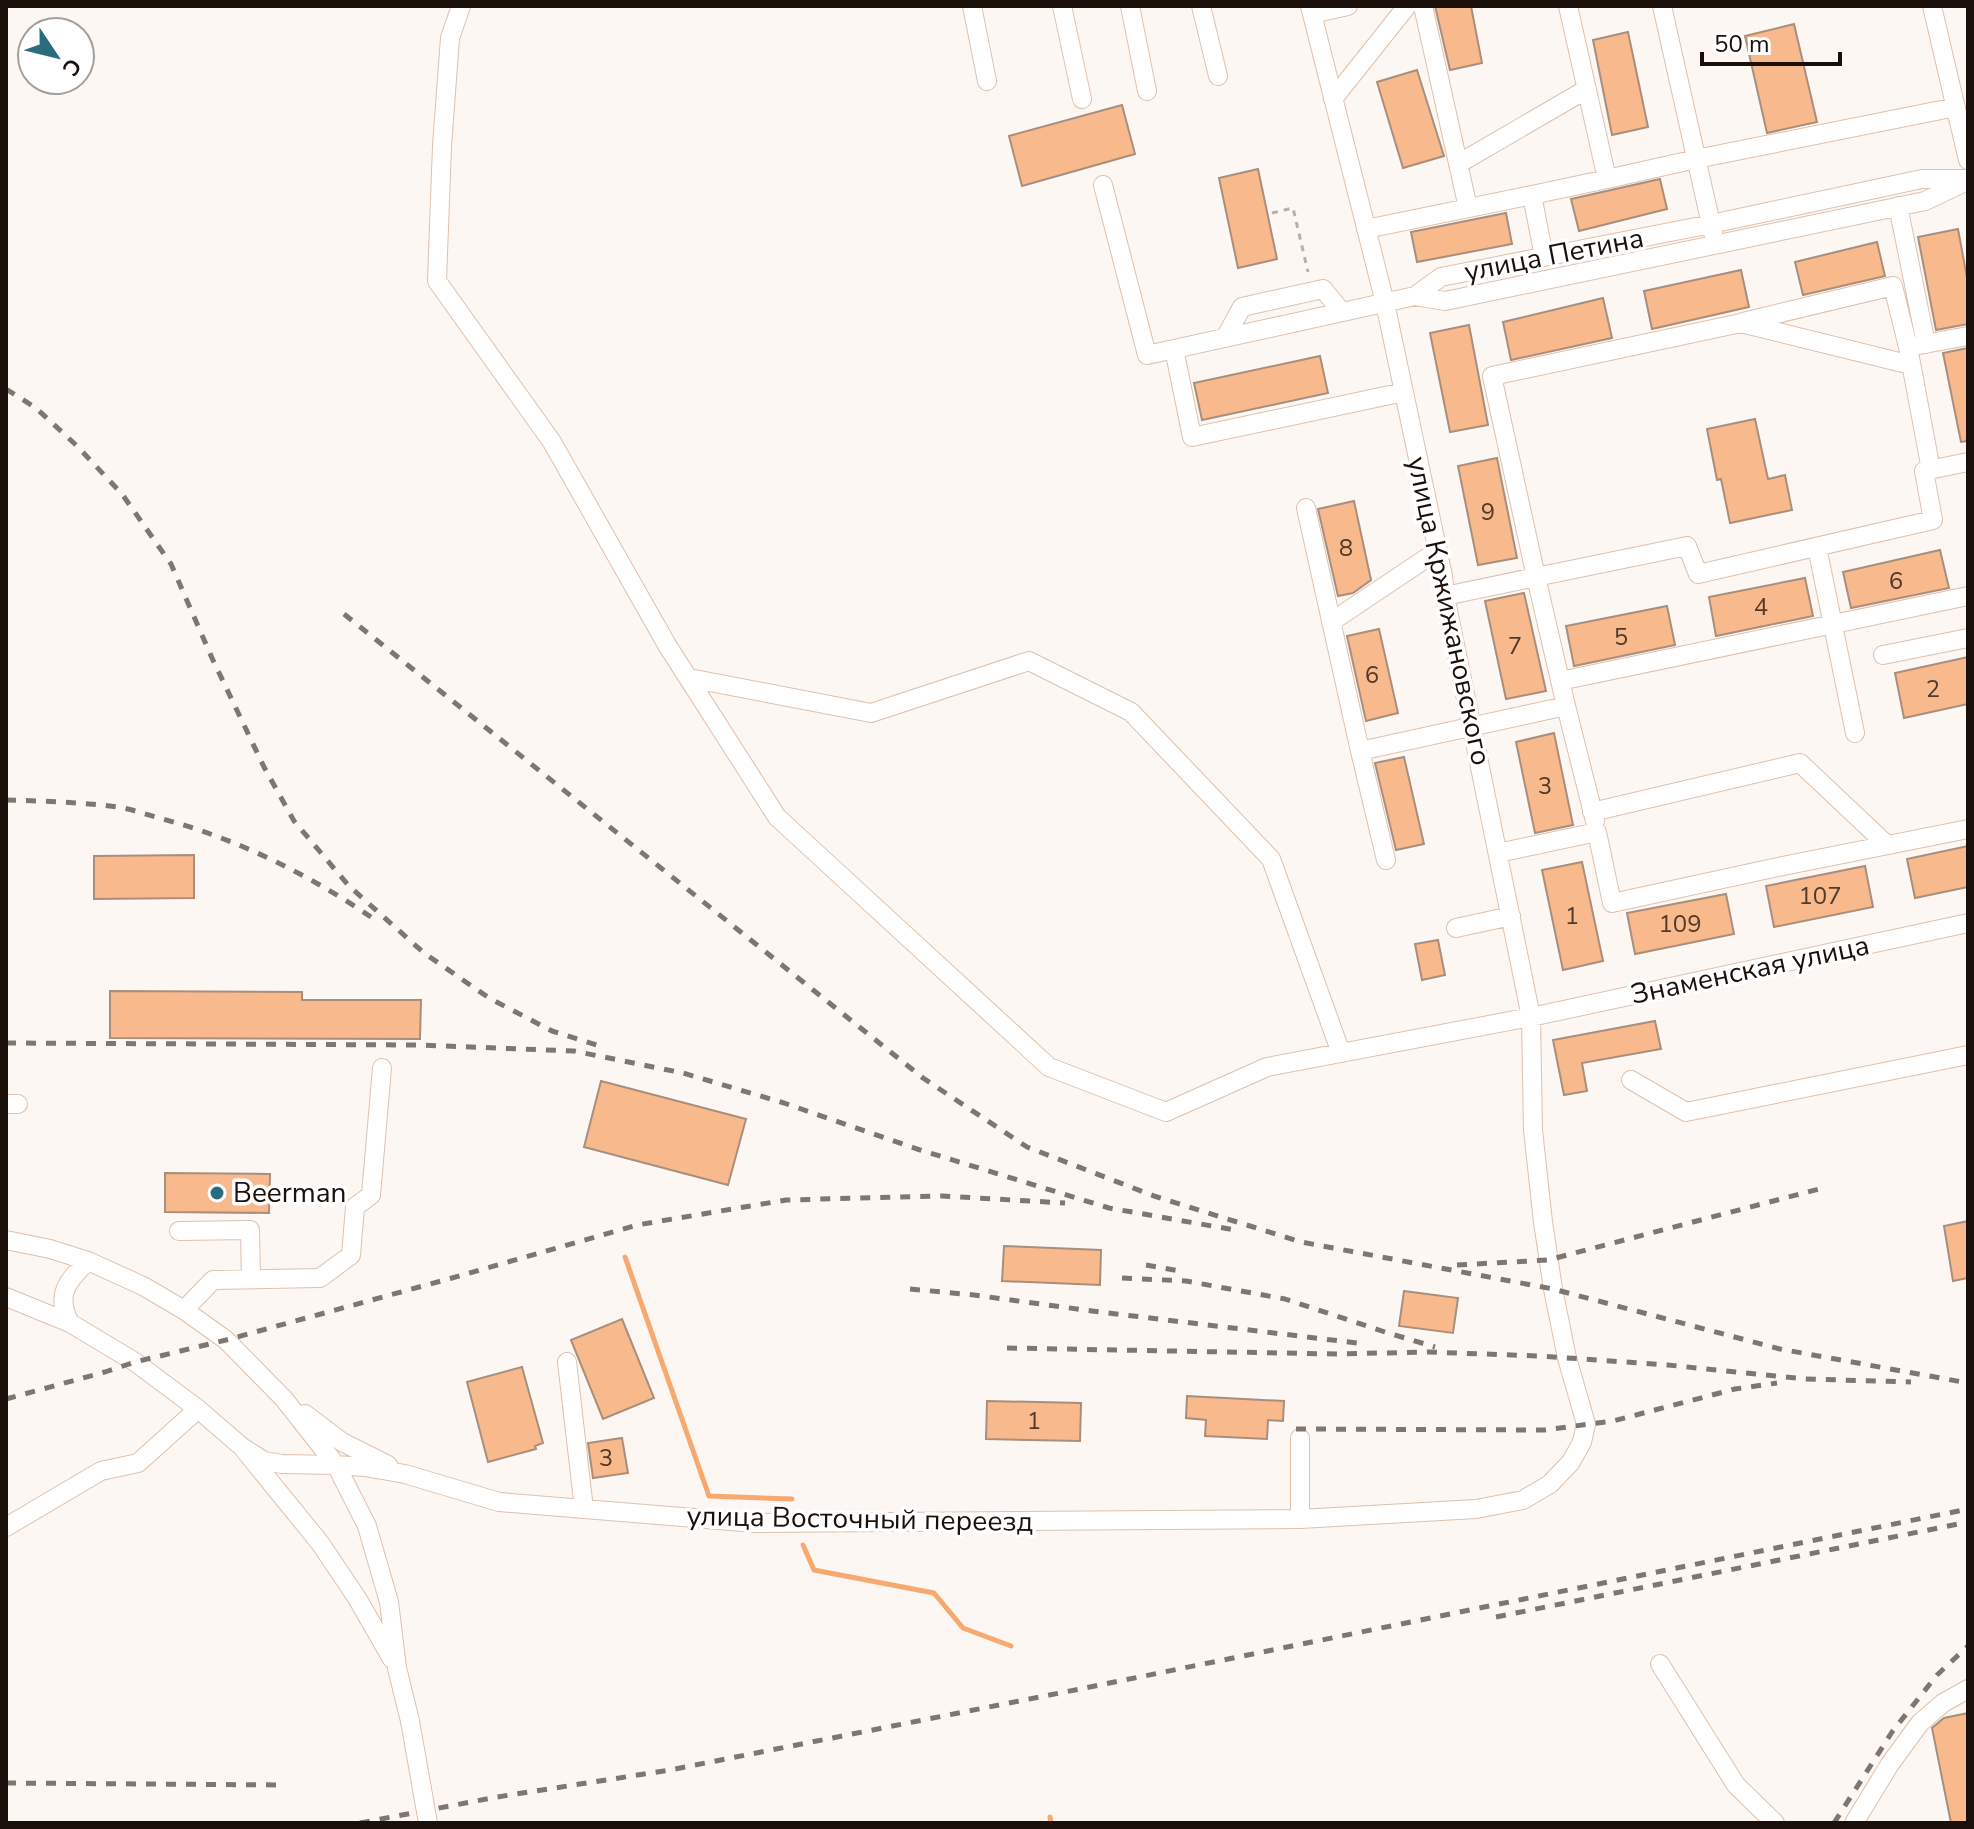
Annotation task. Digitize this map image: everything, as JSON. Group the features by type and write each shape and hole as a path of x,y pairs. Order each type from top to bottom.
{"street":[{"name":"Знаменская улица","path":"461,6 450,38 437,281 552,442 667,645 777,817 1049,1067 1166,1112 1267,1067 1531,1017 1968,923"},
{"path":"972,6 987,81"},
{"path":"1062,6 1082,99"},
{"path":"1130,6 1147,91"},
{"path":"1201,6 1218,76"},
{"path":"1311,10 1348,6"},
{"path":"1333,99 1407,6"},
{"path":"1423,6 1468,208"},
{"path":"1568,6 1607,179"},
{"path":"1662,6 1716,244"},
{"path":"1932,6 1958,94 1968,160"},
{"name":"улица Кржижановского","path":"1311,10 1385,303 1531,1017 1533,1130 1543,1222 1564,1344 1586,1424 1582,1442"},
{"path":"1458,164 1587,89"},
{"path":"1366,229 1696,159 1958,94"},
{"name":"улица Петина","path":"1103,185 1147,355 1415,296 1441,277 1922,179 1968,180"},
{"path":"1415,296 1445,301 1925,201 1968,180"},
{"path":"1532,195 1544,257"},
{"path":"1898,206 1931,470"},
{"path":"1915,352 1893,286 1741,323 1492,376 1612,903 1968,829"},
{"path":"1225,338 1242,307 1323,289 1342,312"},
{"path":"1741,323 1915,352 1968,336"},
{"path":"1174,349 1192,437 1404,392"},
{"path":"1445,596 1687,546 1698,574 1933,520 1924,471 1968,462"},
{"path":"1306,508 1386,860"},
{"path":"1817,547 1855,733"},
{"path":"1331,622 1437,551"},
{"path":"1560,681 1968,596"},
{"path":"1883,655 1968,638"},
{"path":"689,678 871,713 1029,661 1131,712 1271,859 1341,1053"},
{"path":"1360,751 1566,706"},
{"path":"1592,812 1800,763 1887,845"},
{"path":"1498,853 1597,832"},
{"path":"1456,928 1511,916"},
{"path":"1631,1080 1686,1112 1968,1055"},
{"path":"184,1310 213,1280 320,1278 351,1255 355,1207 371,1195 382,1068"},
{"path":"179,1231 250,1230 251,1279"},
{"path":"6,1240 88,1261 143,1286 184,1310 226,1340 284,1399 336,1465 367,1526 389,1602 397,1668 428,1823"},
{"path":"70,1323 63,1310 64,1294 72,1277 88,1261"},
{"path":"6,1297 70,1323 135,1362 242,1447 320,1543 357,1598 397,1668"},
{"path":"567,1362 584,1509"},
{"path":"284,1399 342,1442 405,1474"},
{"path":"6,1527 101,1471 138,1463 198,1409"},
{"path":"1300,1438 1300,1519"},
{"name":"улица Восточный переезд","path":"242,1447 264,1461 365,1467 405,1474 499,1502 755,1523 1300,1519 1476,1509 1523,1500 1550,1484 1571,1462 1582,1442"},
{"path":"1660,1664 1736,1785 1775,1823"},
{"path":"1854,1823 1890,1764 1920,1723 1943,1703 1968,1689"}],"path":[{"path":"1272,213 1293,208 1313,292"}],"building":[{"path":"1435,6 1471,6 1482,63 1450,70"},
{"path":"1794,24 1817,122 1767,133 1745,36"},
{"path":"1628,32 1648,127 1612,135 1593,40"},
{"path":"1417,70 1444,156 1403,168 1377,82"},
{"path":"1122,105 1135,154 1022,186 1009,136"},
{"path":"1258,169 1277,259 1238,268 1219,178"},
{"path":"1660,179 1667,209 1579,231 1571,199"},
{"path":"1506,213 1512,244 1417,262 1411,232"},
{"path":"1958,229 1968,283 1968,324 1936,330 1918,237"},
{"path":"1877,242 1885,276 1803,295 1795,262"},
{"path":"1741,270 1749,307 1652,329 1644,291"},
{"path":"1603,298 1612,338 1511,360 1503,322"},
{"path":"1469,325 1488,425 1450,432 1430,333"},
{"path":"1968,348 1968,441 1961,442 1943,353"},
{"path":"1320,356 1328,393 1202,420 1194,383"},
{"path":"1755,419 1768,479 1785,475 1792,510 1730,523 1721,479 1717,480 1707,429"},
{"path":"1497,458 1517,558 1478,565 1458,466"},
{"path":"1354,501 1371,580 1353,593 1338,596 1318,509"},
{"path":"1940,550 1949,588 1851,608 1843,572"},
{"path":"1805,578 1813,616 1716,636 1709,597"},
{"path":"1524,593 1546,691 1506,699 1485,601"},
{"path":"1667,606 1675,645 1574,666 1566,626"},
{"path":"1379,629 1398,713 1366,721 1347,636"},
{"path":"1968,657 1968,704 1904,718 1895,673"},
{"path":"1554,733 1573,825 1535,833 1516,742"},
{"path":"1404,757 1424,844 1396,850 1375,763"},
{"path":"1968,846 1968,887 1915,898 1907,859"},
{"path":"194,855 194,898 94,899 94,856"},
{"path":"1582,862 1603,961 1563,970 1542,870"},
{"path":"1865,866 1873,907 1774,927 1766,886"},
{"path":"1726,894 1734,934 1635,954 1627,913"},
{"path":"1438,940 1445,975 1422,980 1415,944"},
{"path":"110,991 302,992 302,1000 421,1000 420,1039 110,1038"},
{"path":"1655,1021 1661,1049 1582,1063 1587,1091 1564,1095 1553,1040"},
{"path":"601,1081 746,1119 728,1185 584,1147"},
{"name":"Beerman","path":"165,1173 270,1174 269,1213 165,1212"},
{"path":"1968,1221 1968,1278 1953,1281 1944,1226"},
{"path":"1004,1246 1101,1250 1100,1285 1002,1281"},
{"path":"1404,1291 1458,1298 1453,1333 1399,1326"},
{"path":"622,1319 654,1398 603,1419 571,1340"},
{"path":"522,1367 543,1443 535,1446 536,1449 488,1462 467,1382"},
{"path":"1187,1396 1284,1401 1283,1421 1268,1420 1267,1439 1205,1436 1206,1420 1186,1418"},
{"path":"987,1401 1081,1403 1080,1441 986,1439"},
{"path":"622,1438 628,1473 593,1478 588,1443"},
{"path":"1968,1713 1968,1823 1951,1823 1932,1728 1944,1718"}],"waterway":[{"path":"625,1257 709,1496 792,1499"},
{"path":"803,1545 814,1570 934,1593 963,1628 1011,1646"},
{"path":"1050,1817 1051,1823"}],"railway":[{"path":"6,389 36,408 77,446 122,494 171,564 264,767 294,821 349,886 424,953 489,998 552,1031 603,1047"},
{"path":"344,614 923,1078 1027,1147 1154,1196 1301,1242 1553,1289 1780,1349 1968,1383"},
{"path":"6,800 117,807 187,826 269,858 371,917"},
{"path":"6,1043 418,1045 574,1051 683,1073 1109,1208 1235,1230"},
{"path":"1457,1265 1548,1260 1819,1189"},
{"path":"6,1399 637,1225 786,1200 942,1196 1065,1203"},
{"path":"1146,1265 1180,1271"},
{"path":"1122,1278 1186,1281 1285,1299 1435,1347"},
{"path":"910,1289 1365,1344"},
{"path":"1007,1348 1540,1356 1805,1379 1911,1382"},
{"path":"1296,1429 1544,1430 1613,1421 1735,1389 1777,1383"},
{"path":"360,1823 497,1797 670,1770 1968,1509"},
{"path":"1496,1617 1968,1522"},
{"path":"1834,1823 1892,1732 1937,1675 1968,1646"},
{"path":"6,1783 284,1785"}],"place":[{"name":"Beerman","path":"217,1193"}]}
